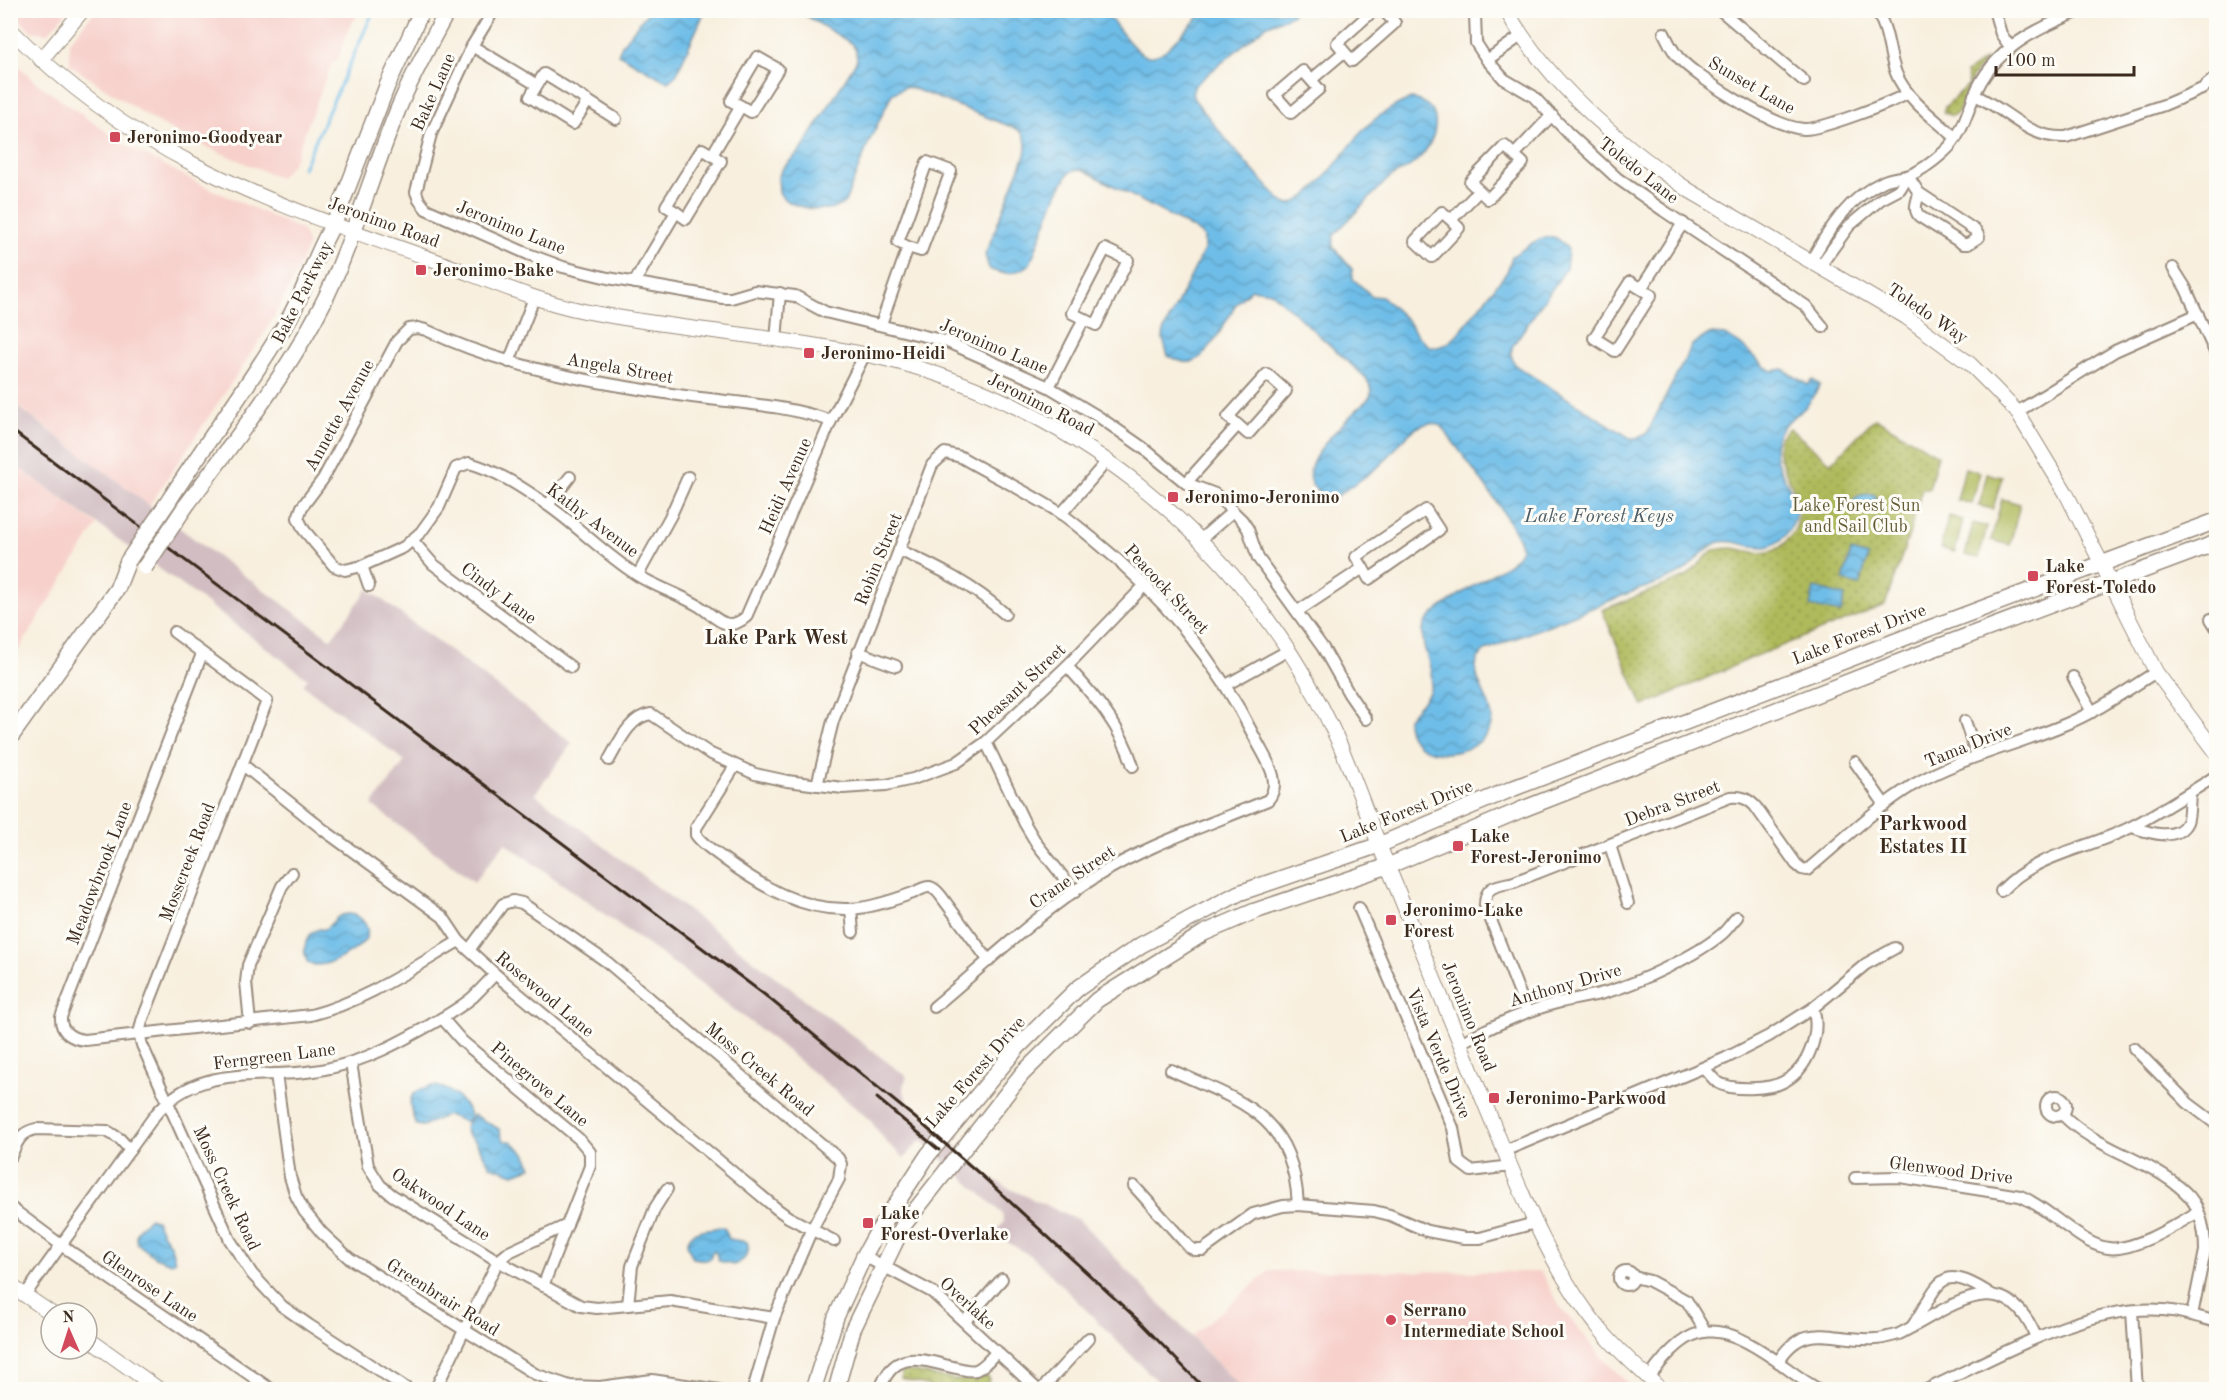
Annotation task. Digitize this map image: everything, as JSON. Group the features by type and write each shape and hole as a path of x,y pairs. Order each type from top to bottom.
{"main road":[{"path":"41,60 83,10"},
{"name":"Bake Parkway","path":"10,738 117,589 128,561 288,321 306,286 322,243 334,223 387,86 422,10"},
{"name":"Bake Parkway","path":"117,589 145,567 307,333 327,295 354,232 397,111 448,10"},
{"name":"Toledo Way","path":"1506,10 1521,36 1584,106 1633,150 1690,190 1906,316 1970,364 2017,412 2066,493 2156,672 2217,752"},
{"name":"Jeronimo Road","path":"10,29 41,60 99,107 168,151 219,177 354,232 534,298 629,319 865,354 934,374 994,398 1068,435 1107,461 1154,498 1200,540 1245,589 1289,650 1340,746 1504,1151 1535,1223 1560,1273 1598,1328 1661,1389"},
{"name":"Lake Forest Drive","path":"813,1389 836,1317 864,1256 928,1155 1018,1047 1077,990 1141,945 1239,893 1379,845 1514,788 1911,635 2217,521"},
{"name":"Lake Forest Drive","path":"836,1389 854,1329 903,1226 1022,1074 1097,1000 1204,933 1255,911 1388,866 1523,809 1930,650 2217,543"},
{"path":"10,1285 39,1305"},
{"path":"99,1346 160,1389"}],"street":[{"name":"Bake Lane","path":"416,192 431,134 472,46 494,10"},
{"path":"1374,10 1337,43 1352,61 1395,23 1388,12"},
{"name":"Toledo Lane","path":"1472,10 1475,14 1476,43 1504,79 1533,96 1568,133 1617,178 1806,306 1823,327"},
{"path":"1720,10 1804,81"},
{"path":"1994,10 2001,34 2011,48"},
{"path":"1816,263 1827,232 1853,202 1881,182 1895,176 1908,176 1927,166 1942,154 1956,138 1985,75 2011,48 2026,36 2082,10"},
{"path":"1879,13 1896,73 1908,93 1956,138"},
{"name":"Sunset Lane","path":"1664,33 1678,57 1696,73 1743,103 1796,128 1822,127 1895,101 1908,93"},
{"path":"1487,60 1521,36"},
{"path":"472,46 537,86"},
{"path":"1311,80 1344,52"},
{"path":"757,57 778,69 750,112 741,106 731,101 757,57"},
{"path":"588,101 573,124 530,97 544,74 588,101 616,119"},
{"path":"1974,95 2036,133 2066,137 2202,90 2217,76"},
{"path":"712,155 741,106"},
{"path":"1514,154 1552,115"},
{"path":"1505,146 1514,154 1523,163 1488,199 1470,182 1505,146"},
{"path":"702,149 721,161 686,219 676,212 666,206 702,149"},
{"path":"927,162 951,171 921,251 909,247 898,243 927,162"},
{"path":"1908,176 1919,193 1976,231 1978,237 1968,244 1963,244 1919,216 1916,212 1919,193"},
{"path":"1451,220 1479,191"},
{"name":"Jeronimo Lane","path":"416,192 418,200 426,209 528,254 572,269 634,283 723,298 755,291 800,297 825,312 881,324 954,344 1049,387 1108,423 1186,483 1215,494 1233,511 1248,529 1258,558 1298,611 1366,719"},
{"path":"634,283 676,212"},
{"path":"1641,289 1683,223"},
{"path":"881,324 909,247"},
{"path":"1105,249 1128,260 1096,325 1084,319 1072,313 1105,249"},
{"path":"2173,268 2185,287 2217,354"},
{"path":"1630,282 1641,289 1651,295 1615,351 1594,338 1630,282"},
{"path":"776,340 780,294"},
{"path":"509,362 534,298"},
{"path":"2017,412 2115,351 2198,315"},
{"path":"1049,387 1084,319"},
{"name":"Angela Street","path":"409,329 426,330 509,362 590,381 791,410 831,421"},
{"name":"Annette Avenue","path":"362,566 345,570 334,566 304,530 298,518 302,507 323,479 397,341 409,329"},
{"name":"Heidi Avenue","path":"732,625 740,623 746,617 831,421 865,354"},
{"path":"1267,374 1286,391 1248,434 1238,425 1228,417 1267,374"},
{"path":"1186,483 1238,425"},
{"name":"Peacock Street","path":"945,453 961,457 1061,513 1118,559 1145,585 1179,622 1226,685 1270,768 1275,786"},
{"name":"Robin Street","path":"817,785 827,739 858,652 932,465 945,453"},
{"path":"1061,513 1107,461"},
{"name":"Kathy Avenue","path":"413,541 430,521 446,494 456,468 469,463 521,488 548,505 604,553 638,575 699,606 714,619 732,625"},
{"path":"548,505 570,477"},
{"path":"638,575 688,477"},
{"path":"1426,510 1439,530 1369,579 1363,568 1356,557 1426,510"},
{"path":"1200,540 1233,511"},
{"path":"369,586 362,566 413,541"},
{"name":"Cindy Lane","path":"413,541 433,564 571,667"},
{"path":"899,550 939,568 986,597 1005,614"},
{"path":"1298,611 1363,568"},
{"name":"Pheasant Street","path":"609,760 633,722 642,715 651,714 709,753 755,774 843,788 899,782 956,763 986,742 1067,666 1145,585"},
{"path":"174,632 202,654"},
{"path":"1226,685 1289,650"},
{"path":"858,652 896,666"},
{"name":"Mosscreek Road","path":"139,1035 142,1021 267,701 202,654"},
{"name":"Meadowbrook Lane","path":"202,654 61,1017 60,1024 67,1034 77,1040 311,1015 363,998 459,941"},
{"path":"1067,666 1095,697 1117,727 1133,766"},
{"name":"Tama Drive","path":"1807,870 1885,805 1914,785 1977,756 2045,732 2091,712 2156,672"},
{"path":"2073,676 2091,712"},
{"path":"1965,721 1977,756"},
{"path":"986,742 1025,824 1037,844 1075,892"},
{"path":"1855,762 1885,805"},
{"name":"Rosewood Lane","path":"243,765 325,831 444,917 459,941 495,974 777,1209 834,1240"},
{"path":"735,766 698,824 696,835 705,845 750,878 773,891 810,904 851,909 914,893 927,887 932,888 941,896 989,961"},
{"path":"2001,891 2015,876 2033,865 2132,826 2217,776"},
{"name":"Crane Street","path":"934,1007 1032,924 1093,879 1172,837 1268,800 1275,786"},
{"path":"2132,826 2152,834 2175,833 2187,822 2190,793"},
{"name":"Debra Street","path":"1527,1012 1485,905 1485,896 1489,890 1730,797 1740,796 1749,799 1796,864 1807,870"},
{"path":"1610,845 1628,903"},
{"path":"250,1023 246,982 248,965 282,886 292,873"},
{"name":"Moss Creek Road","path":"469,950 500,907 513,901 522,903 607,962 838,1158 841,1164 839,1179 812,1229 774,1318 753,1389"},
{"name":"Vista Verde Drive","path":"1359,908 1453,1128 1459,1162 1471,1171 1511,1166"},
{"path":"851,909 853,932"},
{"name":"Anthony Drive","path":"1460,1043 1496,1023 1553,1004 1606,992 1648,976 1709,944 1724,932 1737,916"},
{"path":"1504,1151 1704,1068 1769,1036 1813,1008 1866,964 1895,948"},
{"name":"Ferngreen Lane","path":"25,1295 155,1115 184,1089 229,1076 313,1072 351,1063 398,1043 442,1018 471,999 495,974"},
{"path":"1704,1068 1715,1080 1724,1085 1749,1088 1773,1086 1785,1081 1794,1074 1808,1056 1816,1029 1813,1008"},
{"name":"Pinegrove Lane","path":"442,1018 462,1041 586,1145 590,1152 590,1167 543,1286"},
{"path":"139,1035 168,1101"},
{"path":"2134,1048 2188,1103 2217,1124"},
{"name":"Oakwood Lane","path":"351,1063 368,1166 380,1185 392,1195 498,1261 586,1308 670,1301 774,1318"},
{"path":"1171,1070 1245,1105 1272,1127 1280,1137 1291,1160 1298,1205"},
{"name":"Greenbrair Road","path":"276,1074 290,1177 296,1196 304,1211 334,1247 349,1258 535,1374 570,1386 600,1387 652,1380 719,1389"},
{"name":"Moss Creek Road","path":"168,1101 230,1240 252,1274 282,1306 309,1326 409,1389"},
{"path":"2062,1114 2079,1130 2150,1168 2185,1191 2198,1212 2204,1230 2205,1251 2192,1316"},
{"path":"10,1158 21,1136 25,1132 36,1129 107,1131 120,1139 130,1150"},
{"name":"Glenwood Drive","path":"1856,1178 1900,1177 2020,1196 2033,1202 2088,1242 2109,1249 2117,1249 2140,1241 2198,1212"},
{"path":"1134,1186 1195,1250 1203,1250 1253,1214 1282,1206 1298,1205 1374,1211 1406,1221 1427,1232 1464,1238 1480,1238 1535,1223"},
{"path":"628,1305 632,1266 655,1208 667,1189"},
{"name":"Glenrose Lane","path":"10,1208 272,1389"},
{"path":"498,1261 509,1252 567,1225"},
{"name":"Overlake","path":"864,1256 932,1292 1040,1389"},
{"name":"Oakwood Lane","path":"435,1389 498,1261"},
{"path":"1911,1328 1934,1290 1949,1277 1956,1276 1968,1280 1992,1295 2007,1299 2019,1307 2029,1320 2036,1337"},
{"path":"1634,1277 1650,1281 1687,1301 1705,1331"},
{"path":"964,1321 1002,1279"},
{"path":"1778,1362 1785,1350 1801,1337 1813,1335 1876,1340 1899,1334 1966,1300 1992,1295"},
{"path":"1926,1389 2036,1337 2080,1322 2132,1311 2163,1310 2217,1322"},
{"path":"2132,1311 2137,1389"},
{"path":"1648,1378 1666,1353 1685,1340 1705,1331 1726,1333 1741,1339 1820,1389"},
{"path":"1040,1389 1089,1338"},
{"path":"880,1389 888,1371 904,1360 918,1359 972,1371 984,1365 997,1351"}],"shaded area":[{"path":"11,11 67,11 48,33 32,32"},
{"path":"95,11 360,11 349,28 337,61 332,62 293,163 280,178 188,139 147,116 70,65 69,42"},
{"path":"10,58 37,83 122,143 202,185 302,230 308,246 292,284 266,331 149,506 11,401 13,366 10,364"},
{"path":"10,401 331,639 368,589 572,743 535,794 907,1077 903,1086 906,1099 988,1175 1008,1188 1079,1220 1242,1389 1165,1389 1034,1258 994,1234 1004,1222 1002,1213 921,1140 904,1158 887,1143 870,1120 775,1041 681,969 505,843 474,882 372,805 405,761 303,685 308,679 11,462"},
{"path":"11,462 97,525 11,662"},
{"name":"Serrano Intermediate School","path":"1269,1271 1541,1272 1561,1308 1605,1361 1634,1389 1242,1389 1192,1336"}],"green space":[{"path":"1987,58 1973,76 1958,113 1952,116 1943,112 1945,107 1969,84 1966,73"},
{"name":"Lake Forest Sun and Sail Club","path":"1875,418 1938,455 1929,489 1922,489 1885,605 1756,656 1643,706 1602,610 1686,577 1713,550 1732,548 1763,553 1781,547 1790,537 1798,522 1798,507 1778,450 1780,438 1789,428 1831,463"},
{"path":"1965,468 1980,472 1972,504 1957,500"},
{"path":"1987,474 2002,477 1993,509 1979,506"},
{"path":"2002,499 2020,504 2010,545 1991,540"},
{"path":"1949,516 1963,520 1955,552 1940,548"},
{"path":"1973,523 1987,527 1979,558 1965,555"},
{"path":"910,1371 956,1380 988,1376 989,1381 980,1389 939,1389 900,1378 902,1372"}],"water":[{"path":"649,11 705,11 676,75 668,82 618,54 623,43"},
{"name":"Lake Forest Keys","path":"798,11 1105,11 1134,48 1150,56 1167,49 1205,11 1294,11 1292,15 1266,26 1195,85 1192,93 1194,99 1231,145 1284,203 1293,203 1316,187 1366,127 1388,110 1412,99 1424,103 1431,110 1435,118 1435,127 1433,137 1422,156 1411,166 1386,181 1334,235 1333,247 1352,269 1353,279 1372,296 1382,297 1407,320 1425,343 1431,347 1438,347 1449,343 1461,330 1507,272 1512,256 1542,238 1555,238 1562,242 1568,250 1566,269 1513,345 1512,358 1516,366 1630,438 1639,438 1647,433 1692,345 1709,334 1725,335 1773,371 1783,369 1808,385 1813,380 1820,385 1810,402 1785,424 1776,441 1775,453 1795,505 1791,527 1782,539 1773,545 1754,547 1726,542 1712,545 1675,576 1486,650 1478,659 1476,669 1491,713 1491,724 1486,735 1477,744 1465,749 1439,753 1427,750 1417,743 1410,733 1407,720 1430,691 1431,686 1431,671 1423,641 1424,626 1437,611 1449,602 1510,563 1521,548 1511,524 1500,507 1441,426 1432,423 1415,429 1379,466 1337,496 1321,493 1315,489 1309,476 1312,465 1319,452 1340,426 1370,397 1372,390 1366,378 1271,292 1252,289 1237,303 1204,354 1191,362 1180,361 1168,356 1163,339 1164,330 1204,250 1204,237 1194,229 1082,169 1068,174 1057,194 1030,264 1010,273 1000,273 989,269 985,255 1025,155 1024,137 1017,129 912,88 905,87 892,94 869,142 845,202 833,208 818,209 802,207 786,200 779,192 778,177 783,168 803,148 857,60 856,50 851,43"},
{"path":"1873,494 1877,498 1872,504 1875,511 1864,514 1855,512 1852,504 1855,498"},
{"path":"1851,551 1868,556 1860,585 1843,581"},
{"path":"1814,588 1845,596 1841,613 1810,606"},
{"path":"355,915 366,925 367,933 363,942 330,963 315,965 308,963 305,945 309,936 317,930 323,930 338,917"},
{"path":"431,1086 450,1091 464,1105 471,1117 466,1122 447,1115 423,1126 416,1125 410,1105 411,1100 417,1092"},
{"path":"474,1115 499,1129 503,1141 511,1141 525,1153 532,1167 514,1174 490,1166 476,1142 467,1134 465,1126"},
{"path":"150,1218 156,1220 171,1246 175,1261 171,1263 155,1257 137,1243 137,1232"},
{"path":"720,1227 725,1229 729,1239 747,1242 746,1256 733,1265 719,1261 715,1251 707,1260 693,1258 687,1245 691,1235 695,1232"}],"waterway":[{"path":"303,168 374,10"}],"railway":[{"path":"10,429 765,995 981,1175 1137,1319 1206,1390"},
{"path":"877,1098 939,1150"}],"place":[{"name":"Jeronimo-Goodyear","path":"115,137"},
{"name":"Jeronimo-Bake","path":"421,270"},
{"name":"Jeronimo-Heidi","path":"809,353"},
{"name":"Jeronimo-Jeronimo","path":"1173,497"},
{"name":"Lake Forest-Toledo","path":"2033,576"},
{"name":"Lake Forest-Jeronimo","path":"1458,846"},
{"name":"Jeronimo-Lake Forest","path":"1391,920"},
{"name":"Jeronimo-Parkwood","path":"1494,1098"},
{"name":"Lake Forest-Overlake","path":"868,1223"},
{"name":"Serrano Intermediate School","path":"1391,1320"}],"district":[{"name":"Lake Park West","path":"776,637"},
{"name":"Parkwood Estates II","path":"1923,834"}]}
